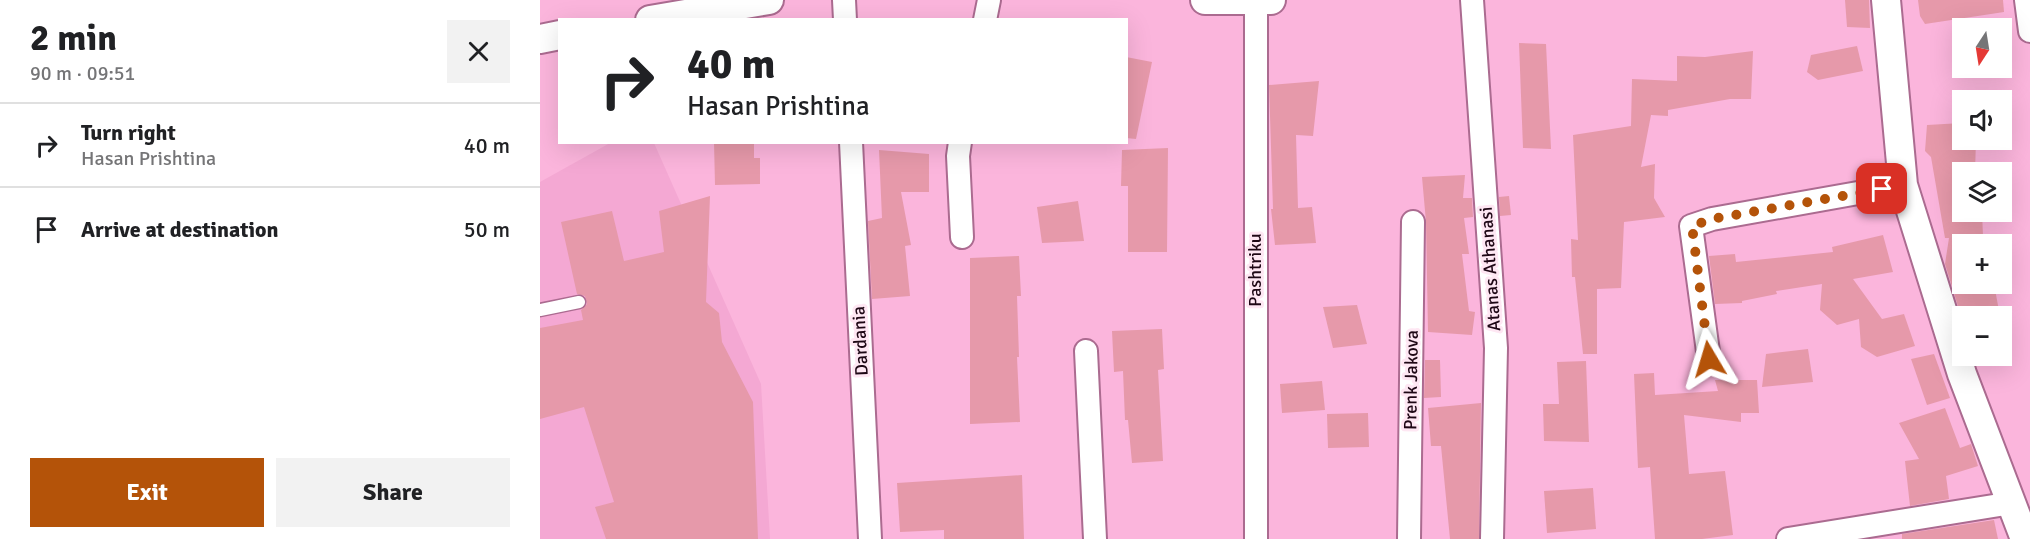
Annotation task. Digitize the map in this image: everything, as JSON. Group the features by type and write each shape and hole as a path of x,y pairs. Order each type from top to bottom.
{"street":[{"path":"662,18 769,0"},
{"path":"844,0 845,18"},
{"path":"985,18 989,0"},
{"path":"1205,0 1271,0"},
{"name":"Pashtriku","path":"1256,0 1254,483 1256,539"},
{"name":"Atanas Athanasi","path":"1472,0 1496,348 1492,539"},
{"path":"1886,0 1903,185 1962,374 2025,539"},
{"path":"2026,0 2030,31"},
{"path":"540,39 558,35"},
{"name":"Dardania","path":"851,144 870,539"},
{"path":"960,144 958,156 962,237"},
{"path":"1709,359 1692,226 1712,219 1903,185"},
{"name":"Prenk Jakova","path":"1409,539 1413,222"},
{"path":"1086,351 1095,539"},
{"path":"1788,539 2012,503"}],"lane":[{"path":"540,310 579,302"}],"shaded area":[{"path":"608,144 654,144 761,384 770,539 540,539 540,182"}],"building":[{"path":"1845,0 1869,0 1870,28 1847,27"},
{"path":"1918,0 2003,0 2004,12 1952,18 1952,20 1925,24 1920,16"},
{"path":"1519,43 1546,44 1551,149 1523,148"},
{"path":"1857,46 1863,71 1818,80 1807,72 1811,55"},
{"path":"1753,51 1751,99 1730,99 1668,110 1668,116 1651,115 1641,167 1655,164 1654,198 1665,217 1624,222 1621,288 1597,289 1597,354 1583,354 1575,277 1572,277 1571,239 1578,240 1573,135 1631,126 1632,79 1677,81 1677,56 1705,57"},
{"path":"1128,57 1152,62 1136,139 1128,138"},
{"path":"1319,81 1313,136 1296,135 1298,208 1312,207 1316,243 1275,245 1271,209 1273,209 1269,85"},
{"path":"1952,124 1952,150 1976,150 1975,162 1952,162 1952,222 1982,222 1983,234 1952,234 1952,287 1945,264 1949,238 1945,238 1931,157 1925,151 1927,125"},
{"path":"714,144 754,144 754,158 760,158 760,184 715,185"},
{"path":"1168,148 1167,252 1128,252 1128,186 1121,186 1122,150"},
{"path":"879,150 929,154 929,192 901,192 911,245 905,246 910,296 872,299 868,221 882,218"},
{"path":"1465,175 1463,198 1472,198 1473,217 1464,218 1469,254 1462,254 1469,311 1475,312 1472,335 1428,332 1426,222 1422,177"},
{"path":"710,196 706,302 719,313 722,342 753,402 758,539 606,539 595,507 614,502 584,407 540,419 540,328 583,320 581,310 587,304 585,296 577,294 561,222 612,211 624,261 664,252 659,211"},
{"path":"1509,196 1511,215 1500,216 1499,197"},
{"path":"1078,201 1084,241 1042,243 1037,207"},
{"path":"1883,235 1893,272 1853,279 1882,319 1904,314 1915,346 1877,357 1861,347 1859,319 1837,325 1820,310 1822,284 1776,291 1777,294 1742,301 1742,303 1715,304 1709,256 1735,254 1736,262 1833,252 1832,247"},
{"path":"1019,256 1021,296 1017,296 1019,357 1017,357 1020,422 970,424 970,258"},
{"path":"1954,294 1996,294 1998,306 1958,306"},
{"path":"1357,305 1367,344 1333,348 1323,307"},
{"path":"1162,329 1164,369 1158,370 1163,461 1132,463 1128,420 1125,420 1123,371 1114,372 1112,331"},
{"path":"1808,349 1813,382 1762,387 1766,354"},
{"path":"1934,354 1950,398 1927,405 1911,359"},
{"path":"1425,360 1440,360 1441,397 1424,398"},
{"path":"1586,361 1589,442 1544,441 1543,404 1559,404 1557,362"},
{"path":"1654,373 1655,395 1718,391 1715,380 1757,380 1759,413 1741,413 1741,422 1684,415 1689,474 1725,471 1733,535 1702,539 1655,539 1650,467 1638,468 1634,374"},
{"path":"1322,381 1325,410 1282,413 1280,384"},
{"path":"1481,403 1479,539 1450,539 1441,446 1431,446 1428,408"},
{"path":"1945,408 1960,448 1971,444 1978,466 1946,476 1949,499 1910,506 1905,461 1919,459 1899,423"},
{"path":"1368,413 1369,447 1328,448 1327,414"},
{"path":"1022,475 1024,539 944,539 944,530 900,532 897,483"},
{"path":"1593,488 1596,529 1547,533 1544,491"},
{"path":"1994,520 1998,539 1902,539 1902,534"}],"route":[{"path":"1709,359 1692,226 1712,219 1882,189"}]}
